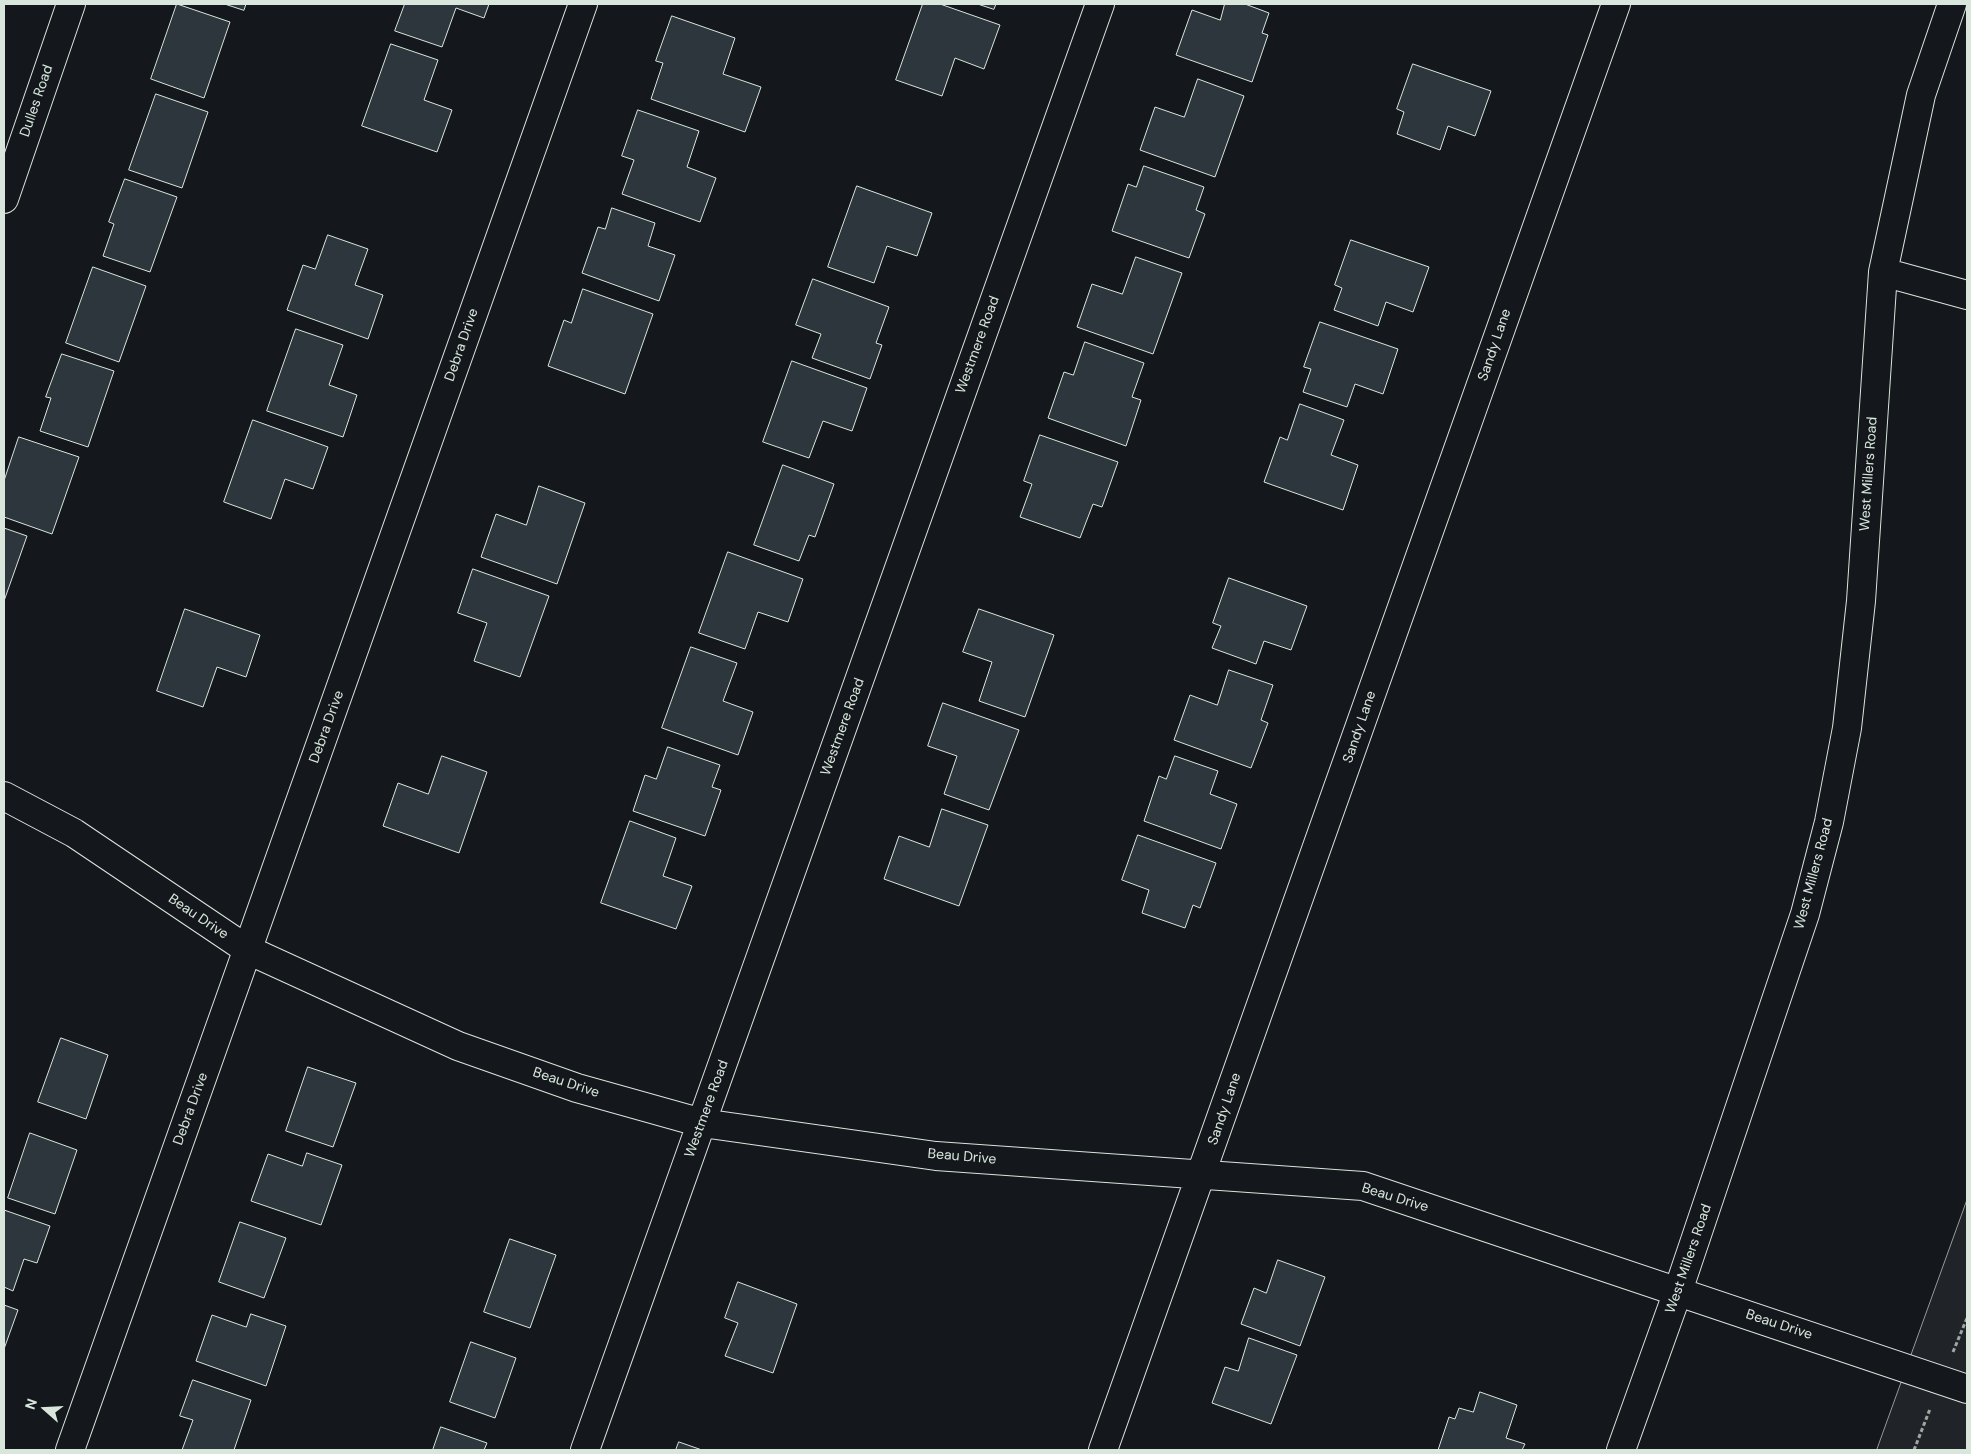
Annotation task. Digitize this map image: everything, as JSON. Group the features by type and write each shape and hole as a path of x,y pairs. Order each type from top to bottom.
{"street":[{"name":"Dulles Road","path":"4,198 71,4"},
{"name":"Debra Drive","path":"70,1450 583,4"},
{"name":"Westmere Road","path":"585,1450 1100,4"},
{"name":"Sandy Lane","path":"1103,1450 1616,4"},
{"name":"West Millers Road","path":"1621,1450 1678,1291 1805,914 1829,822 1847,728 1861,601 1883,272 1921,95 1952,4"},
{"path":"1883,272 1967,295"},
{"name":"Beau Drive","path":"4,796 74,833 248,950 458,1046 578,1088 702,1123 936,1156 1363,1186 1967,1389"}],"path":[{"path":"1950,1358 1967,1318"},
{"path":"1914,1450 1933,1402"}],"shaded area":[{"path":"1967,1200 1967,1450 1877,1450"}],"building":[{"path":"177,4 230,22 204,98 151,79"},
{"path":"225,4 246,4 244,10"},
{"path":"405,4 489,4 484,18 456,8 442,47 395,31"},
{"path":"923,4 940,4 1000,25 984,69 955,58 942,96 896,80"},
{"path":"978,4 996,4 994,9"},
{"path":"1225,4 1245,4 1269,13 1262,33 1268,35 1252,82 1176,55 1192,10 1220,20"},
{"path":"672,16 735,38 723,74 761,87 745,132 651,99 663,63 656,61"},
{"path":"391,44 438,60 424,100 452,110 437,152 362,126"},
{"path":"1413,64 1491,91 1475,136 1448,126 1440,150 1397,134 1404,112 1397,109"},
{"path":"1198,79 1244,96 1215,177 1140,150 1155,107 1184,117"},
{"path":"156,94 208,112 182,188 129,170"},
{"path":"638,110 699,131 687,167 716,178 700,222 622,194 634,160 622,156"},
{"path":"1144,166 1204,187 1196,210 1205,214 1189,258 1112,231 1128,184 1136,187"},
{"path":"125,179 177,197 150,272 103,256 114,224 109,222"},
{"path":"857,186 932,213 917,256 887,246 874,283 828,267"},
{"path":"612,208 655,223 648,246 675,255 659,301 582,273 598,227 605,229"},
{"path":"328,235 368,249 355,285 383,295 368,339 287,310 303,265 315,269"},
{"path":"1351,240 1429,267 1413,312 1386,302 1378,326 1334,310 1342,288 1335,285"},
{"path":"1136,257 1182,273 1153,354 1077,327 1092,284 1122,294"},
{"path":"93,267 146,286 119,362 66,343"},
{"path":"813,279 889,307 876,343 882,345 870,379 812,358 821,334 796,325"},
{"path":"583,289 653,314 625,394 548,366 564,320 571,323"},
{"path":"1320,322 1398,349 1383,394 1355,384 1347,407 1303,392 1311,369 1304,367"},
{"path":"296,329 343,345 329,385 357,395 343,437 267,411"},
{"path":"1085,342 1144,363 1132,397 1141,400 1126,446 1048,418 1064,372 1073,375"},
{"path":"62,354 114,371 88,447 40,431 51,398 46,397"},
{"path":"792,361 867,388 852,431 823,421 809,458 763,442"},
{"path":"1300,404 1344,420 1331,455 1358,465 1343,510 1264,482 1280,437 1287,440"},
{"path":"253,420 328,447 313,489 285,479 271,519 224,502"},
{"path":"1040,435 1118,462 1102,507 1093,504 1080,538 1020,517 1032,484 1024,481"},
{"path":"19,437 79,457 52,534 4,517 4,481"},
{"path":"783,465 834,484 815,537 809,535 799,561 754,545"},
{"path":"539,486 585,503 557,584 481,557 496,514 526,525"},
{"path":"4,528 27,536 4,601"},
{"path":"728,552 803,579 788,622 758,612 745,649 699,633"},
{"path":"473,569 549,596 520,677 474,661 487,623 458,613"},
{"path":"1229,578 1307,606 1291,650 1264,641 1256,664 1212,648 1221,626 1213,623"},
{"path":"185,609 260,635 246,677 217,667 203,707 157,691"},
{"path":"979,609 1054,635 1025,717 979,701 992,662 963,652"},
{"path":"691,647 737,663 723,701 753,712 738,755 662,728"},
{"path":"1229,670 1273,685 1261,720 1268,723 1251,768 1174,740 1190,695 1217,705"},
{"path":"943,703 1019,730 989,810 944,794 957,756 928,746"},
{"path":"668,747 720,765 712,787 721,790 705,836 633,811 645,775 656,779"},
{"path":"442,756 487,772 459,853 383,826 398,783 428,794"},
{"path":"1175,756 1218,771 1210,794 1237,804 1221,849 1144,821 1159,776 1166,779"},
{"path":"942,809 988,825 959,906 884,879 899,836 929,847"},
{"path":"630,821 676,838 663,876 692,886 676,929 601,903"},
{"path":"1138,835 1216,863 1200,908 1193,905 1185,928 1142,913 1149,890 1122,880"},
{"path":"61,1038 108,1055 86,1119 38,1102"},
{"path":"308,1067 356,1083 333,1147 286,1131"},
{"path":"30,1133 77,1150 55,1214 8,1198"},
{"path":"307,1153 342,1165 321,1225 251,1201 268,1154 302,1166"},
{"path":"4,1210 50,1226 37,1263 24,1259 13,1291 4,1287"},
{"path":"240,1222 286,1238 264,1298 219,1282"},
{"path":"510,1239 556,1255 530,1328 484,1312"},
{"path":"1278,1260 1325,1277 1300,1346 1241,1324 1254,1288 1266,1293"},
{"path":"738,1282 797,1304 773,1373 725,1356 738,1323 725,1318"},
{"path":"4,1305 18,1310 4,1349"},
{"path":"251,1314 286,1326 266,1386 196,1361 212,1315 246,1327"},
{"path":"1249,1338 1297,1355 1271,1424 1212,1403 1225,1367 1238,1371"},
{"path":"471,1342 516,1358 495,1418 450,1402"},
{"path":"193,1380 251,1400 234,1450 182,1450 193,1420 180,1416"},
{"path":"1480,1392 1517,1405 1506,1438 1525,1444 1522,1450 1438,1450 1449,1417 1455,1419 1459,1408 1473,1412"},
{"path":"441,1427 487,1443 484,1450 433,1450"},
{"path":"679,1442 702,1450 676,1450"}]}
